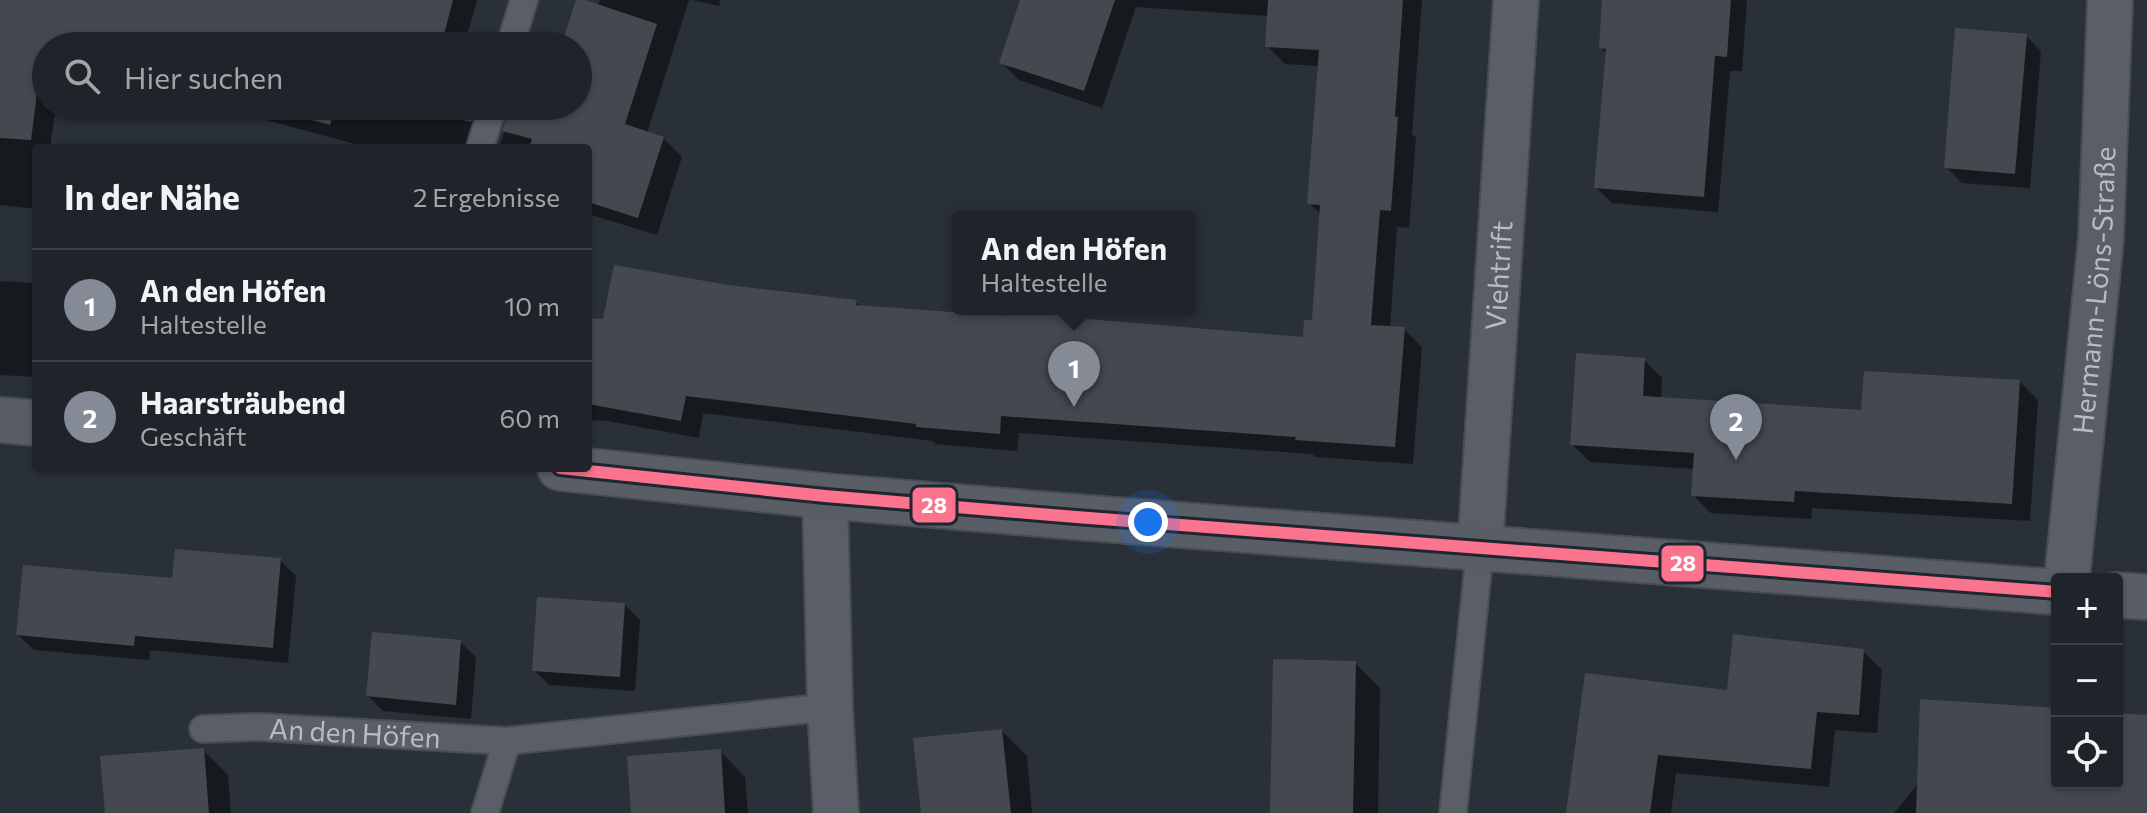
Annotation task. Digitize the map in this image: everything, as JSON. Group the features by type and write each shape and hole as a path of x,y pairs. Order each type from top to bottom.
{"street":[{"name":"Viehtrift","path":"1480,549 1516,0"},
{"name":"Hermann-Löns-Straße","path":"2068,573 2101,238 2110,0"},
{"path":"0,420 32,423"},
{"path":"592,471 825,496 2051,592"},
{"path":"825,496 836,813"},
{"path":"2123,595 2147,597"}],"lane":[{"path":"514,32 524,0"},
{"path":"481,144 489,120"},
{"path":"1453,813 1480,549"},
{"name":"An den Höfen","path":"203,729 259,727 507,741 830,707"},
{"path":"485,813 507,741"}],"building":[{"path":"0,0 453,0 445,32 32,32 31,140 0,138"},
{"path":"576,0 585,0 657,24 625,124 664,137 638,218 592,203 592,144 530,144 532,139 502,131 505,120 592,120 592,32 566,32"},
{"path":"1020,0 1115,0 1084,91 999,63"},
{"path":"1268,0 1403,0 1391,211 1380,210 1371,325 1405,327 1395,447 1001,416 1000,434 916,427 916,424 686,396 681,421 592,405 592,318 603,319 614,265 728,285 857,300 856,305 952,312 952,315 1063,315 1303,337 1304,320 1312,320 1320,205 1307,204 1319,50 1265,47"},
{"path":"1602,0 1731,0 1727,57 1715,56 1704,197 1594,188 1606,49 1599,48"},
{"path":"1955,28 2027,34 2015,174 1944,168"},
{"path":"312,120 332,120 330,125"},
{"path":"1576,353 1645,358 1643,396 1861,410 1864,371 2020,380 2012,504 1795,491 1794,502 1691,496 1694,453 1570,445"},
{"path":"175,549 281,558 273,648 135,636 134,646 16,635 23,565 172,578"},
{"path":"537,597 625,603 620,677 532,671"},
{"path":"372,632 461,640 456,705 366,696"},
{"path":"1733,634 1864,649 1859,715 1817,712 1811,769 1658,755 1650,813 1566,813 1585,673 1727,690"},
{"path":"1273,659 1356,661 1353,813 1270,813"},
{"path":"1920,699 2051,708 2051,789 2123,789 2123,713 2147,715 2147,813 1916,813"},
{"path":"1002,729 1011,813 921,813 913,738"},
{"path":"204,748 209,813 105,813 100,756"},
{"path":"721,749 725,813 631,813 627,756"}],"transit line":[{"name":"28","path":"592,471 825,496 1076,517 2051,592"}],"place":[{"name":"An den Höfen","path":"1074,407"},
{"name":"Haarsträubend","path":"1736,460"}]}
